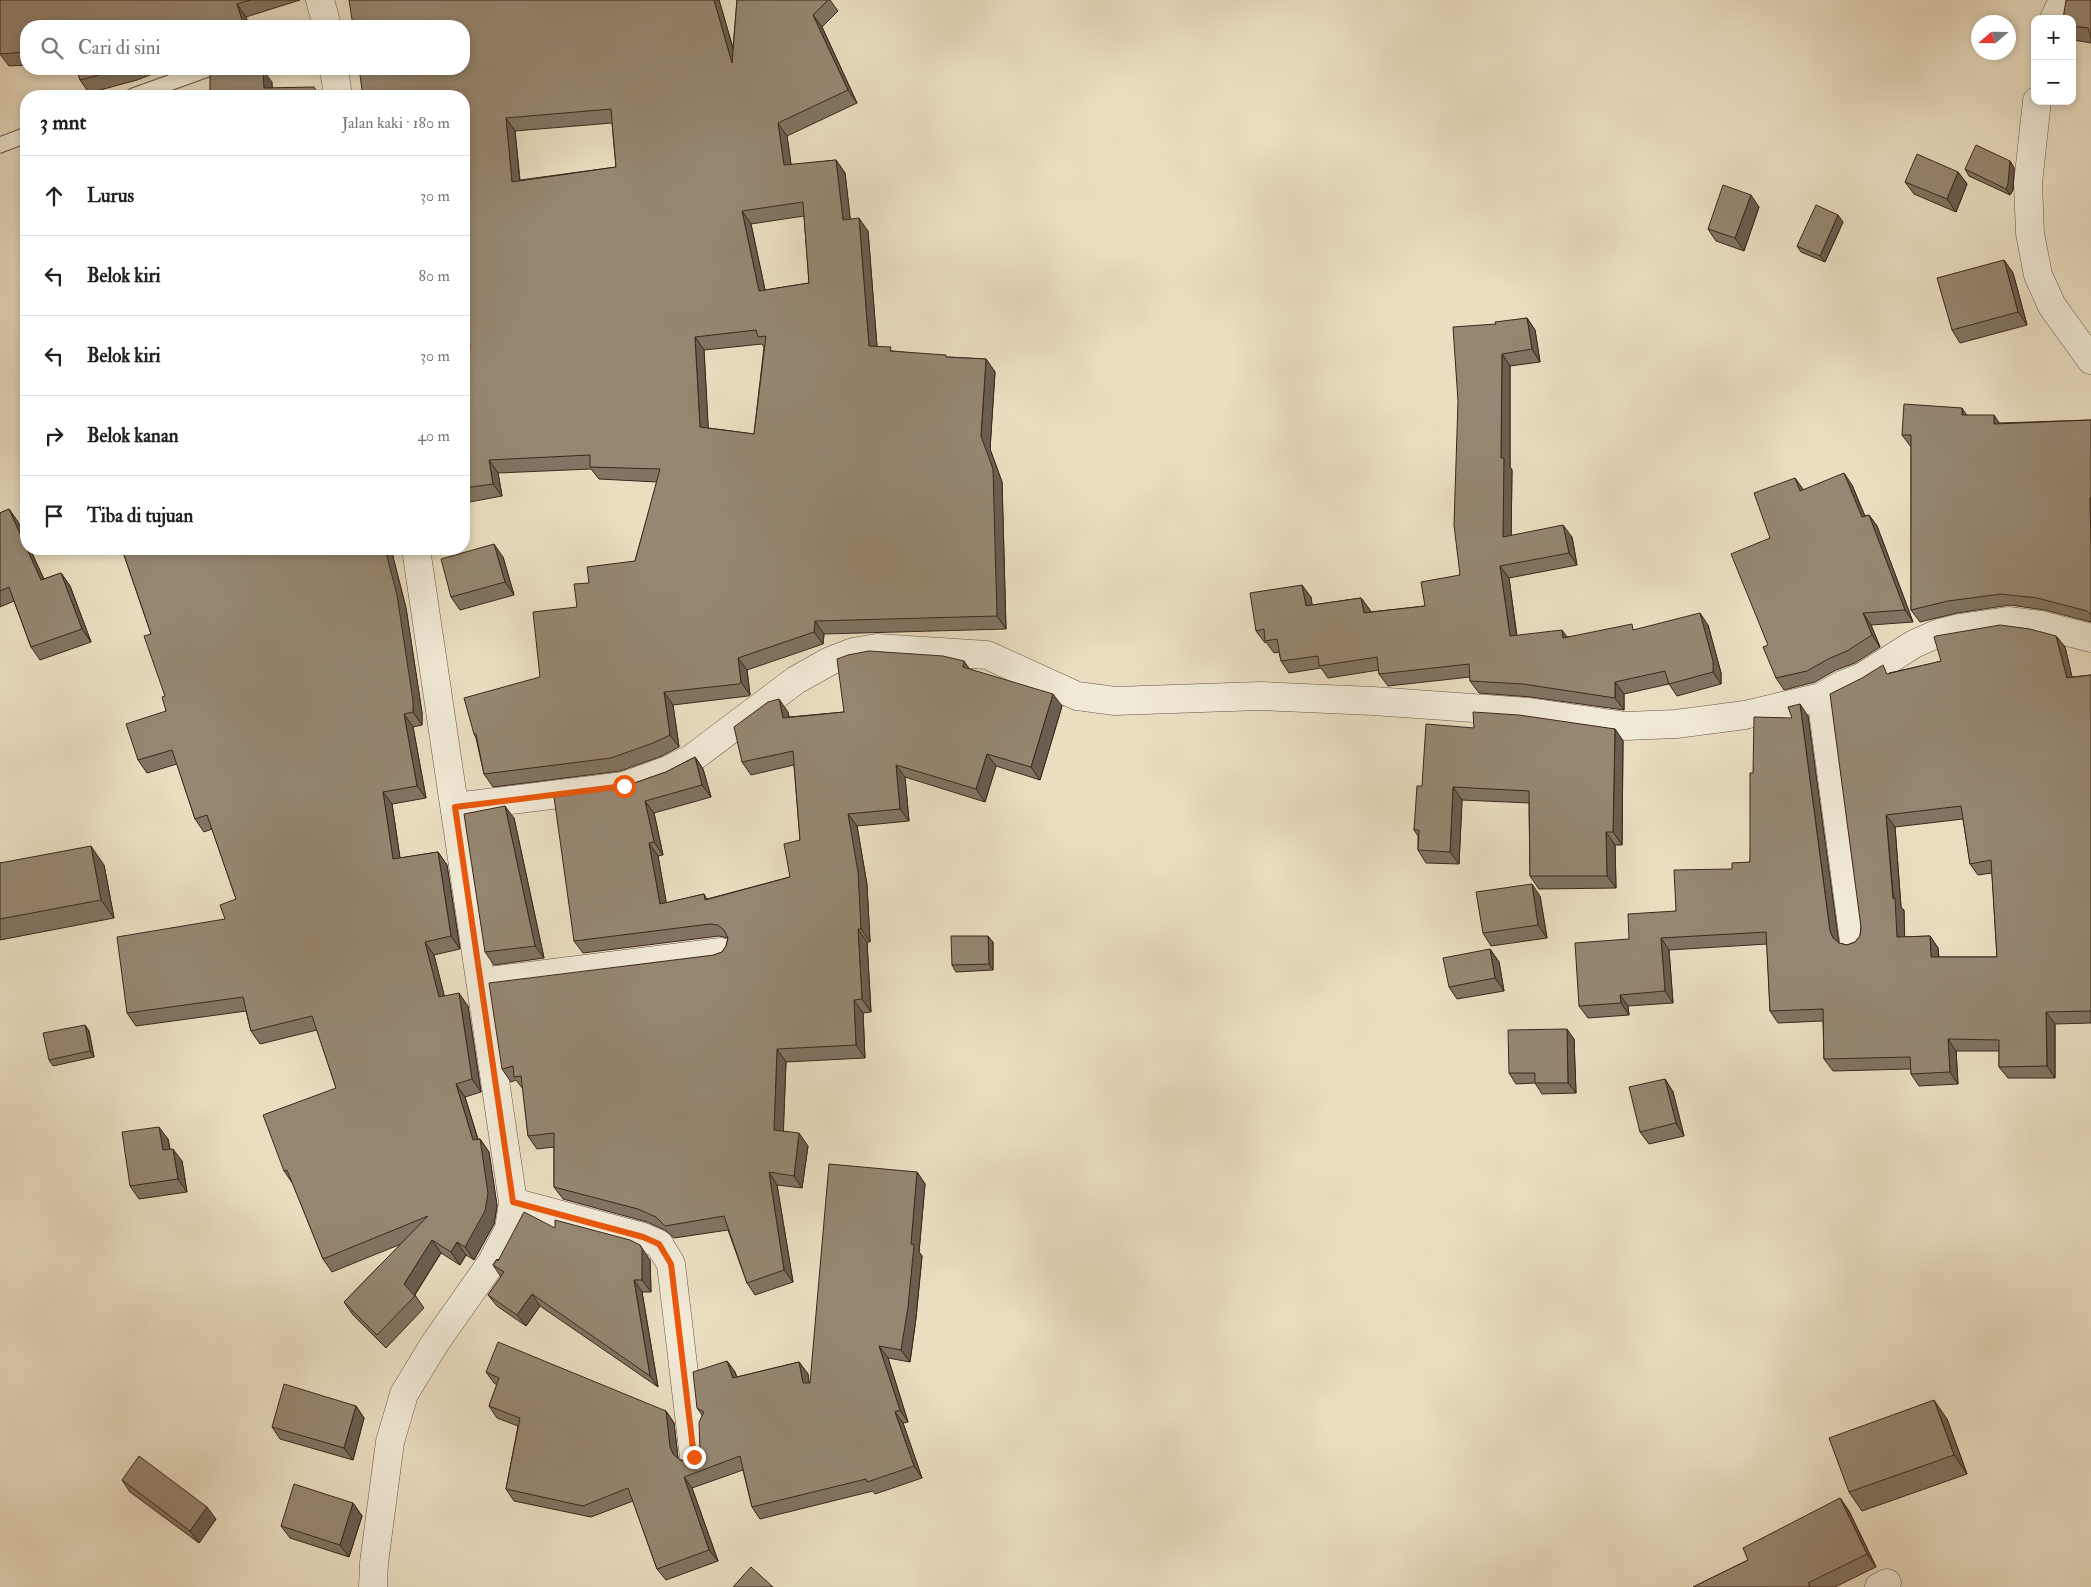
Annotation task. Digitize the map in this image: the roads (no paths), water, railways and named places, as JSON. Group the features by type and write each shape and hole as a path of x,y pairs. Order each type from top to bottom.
{"street":[{"path":"2056,15 2063,0"},
{"path":"335,75 337,90"},
{"path":"2038,105 2028,183 2030,233 2038,275 2052,306 2091,360"},
{"path":"373,1587 374,1563 390,1442 404,1394 435,1343 492,1262 510,1229 513,1202 417,555"},
{"path":"455,807 624,786 668,770 691,759 796,680 845,655 877,648 987,655 1078,696 1115,701 1260,696 1364,700 1529,712 1626,726 1676,724 1745,715 1821,697 1844,684 1862,677 1914,644 1939,633 1959,628 2008,622 2041,625 2091,638"},
{"path":"1821,697 1854,941"},
{"path":"481,982 720,952"},
{"path":"513,1202 636,1235 659,1244 671,1264 694,1457"}],"lane":[{"path":"150,90 191,75"},
{"path":"0,145 20,137"}]}
